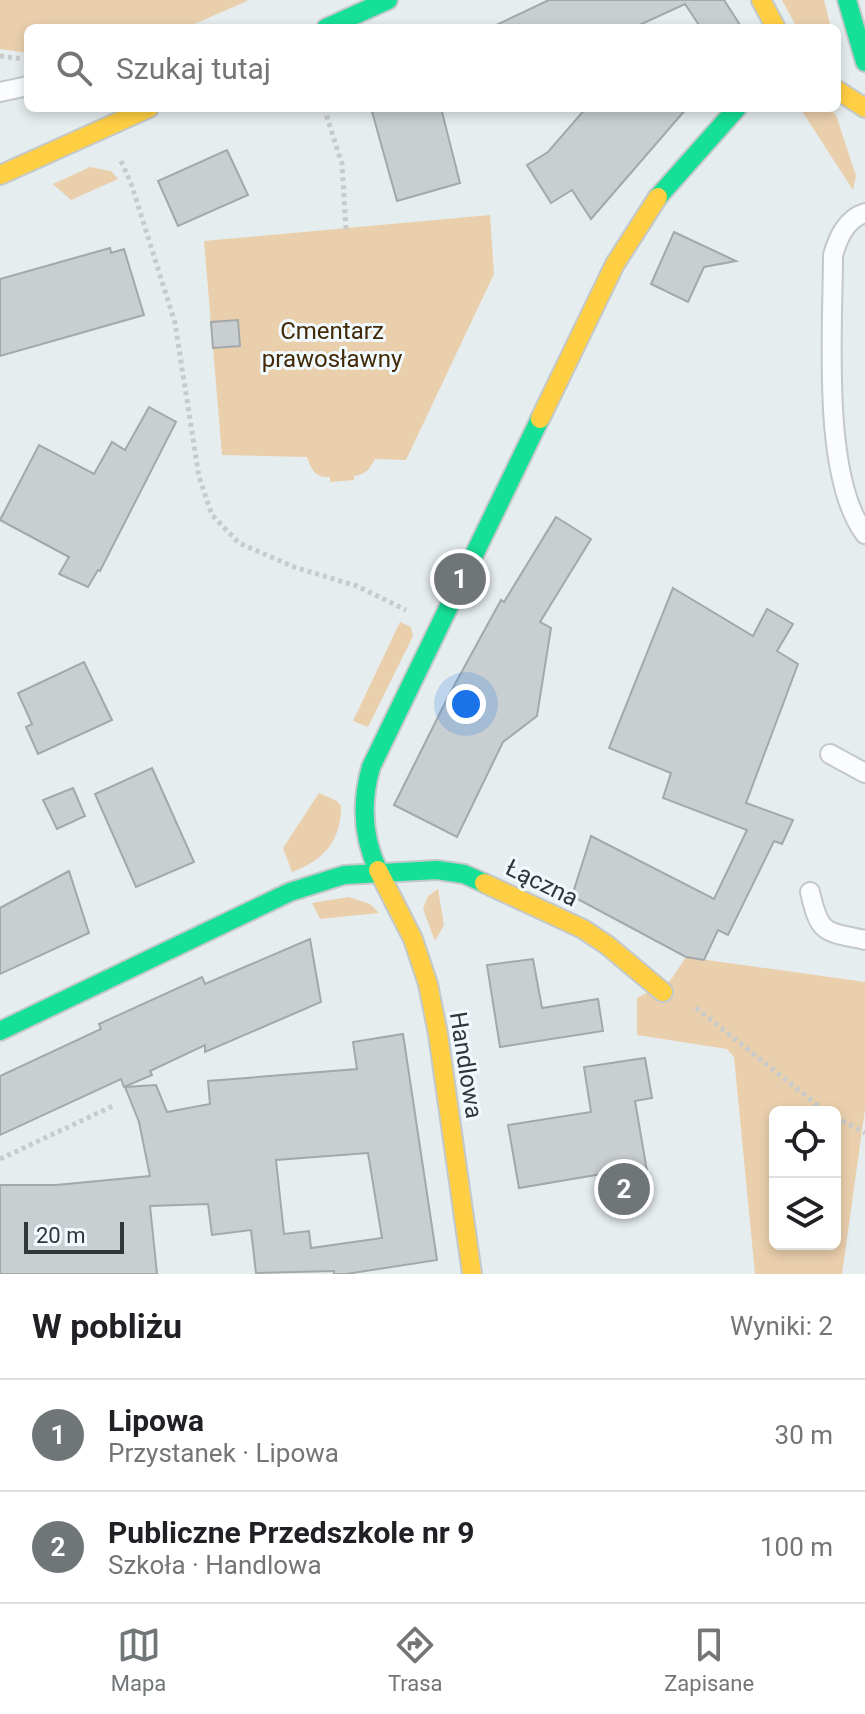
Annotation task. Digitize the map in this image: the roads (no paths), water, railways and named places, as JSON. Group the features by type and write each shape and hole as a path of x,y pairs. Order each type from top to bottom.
{"street":[{"path":"335,24 388,0"},
{"path":"761,0 774,24"},
{"path":"847,0 865,62"},
{"path":"841,93 865,108"},
{"path":"0,175 140,112"},
{"name":"Handlowa","path":"472,1274 433,1005 413,939 368,847 363,821 365,786 381,744 615,264 654,202 733,112"},
{"name":"Łączna","path":"0,1031 290,892 329,878 379,872 437,870 464,874 488,883 583,929 663,992"}],"lane":[{"path":"0,92 24,87"},
{"path":"95,112 106,128"},
{"path":"865,213 859,214 847,225 833,255 833,424 840,471 851,510 865,534"},
{"path":"830,754 865,773"},
{"path":"810,892 817,920 831,932 865,940"}],"place":[{"name":"Lipowa","path":"460,579"},
{"name":"Publiczne Przedszkole nr 9","path":"624,1189"}],"park label":[{"name":"Cmentarz prawosławny","path":"332,345"}]}
